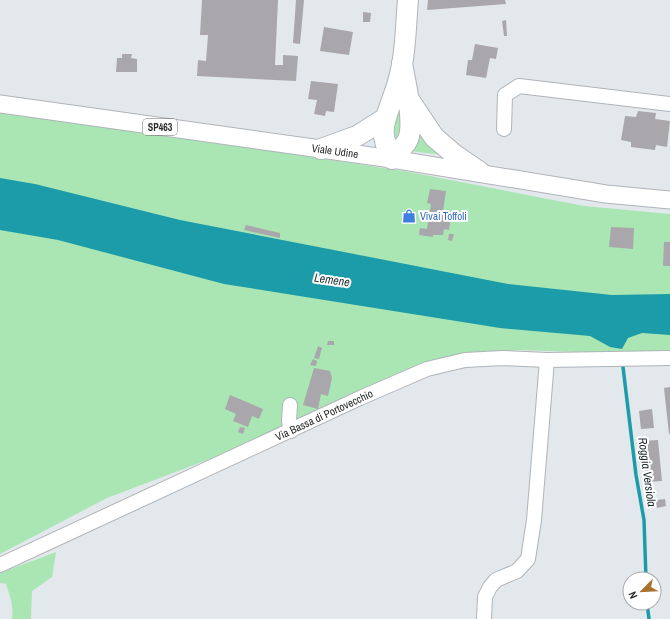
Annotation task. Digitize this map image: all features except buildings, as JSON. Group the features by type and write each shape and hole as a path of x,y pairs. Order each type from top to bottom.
{"highway":[{"path":"402,63 409,100 410,125 407,142 392,158 385,147 383,135 384,119 394,97 402,63 408,0"},
{"path":"409,100 434,137 455,156 480,172"},
{"path":"320,149 357,136 384,119"}],"main road":[{"name":"Viale Udine","path":"0,104 392,158 606,194 670,200"}],"street":[{"path":"504,129 506,95 519,86 670,104"},
{"name":"Via Bassa di Portovecchio","path":"0,565 427,369 465,360 503,358 547,360 670,358"},
{"path":"484,619 485,596 490,586 496,580 517,571 528,559 534,520 547,360"},
{"path":"290,405 289,421 291,431"}],"green space":[{"path":"402,102 401,139 392,142 394,113"},
{"path":"0,109 409,172 584,206 670,214 670,355 518,350 427,363 379,382 257,441 107,498 0,554"},
{"path":"417,126 443,155 410,151"},
{"path":"56,552 52,577 32,591 31,619 12,619 10,597 6,584 0,583 0,573"}],"water":[{"name":"Lemene","path":"0,178 35,184 180,220 508,284 612,295 670,294 670,335 642,333 628,338 622,349 610,347 590,336 500,328 224,284 58,240 0,230"}],"waterway":[{"name":"Roggia Versiola","path":"623,367 636,475 644,520 646,571"},
{"name":"Roggia Versiola","path":"648,611 649,619"}],"place":[{"name":"Vivai Toffoli","path":"409,216"}]}
